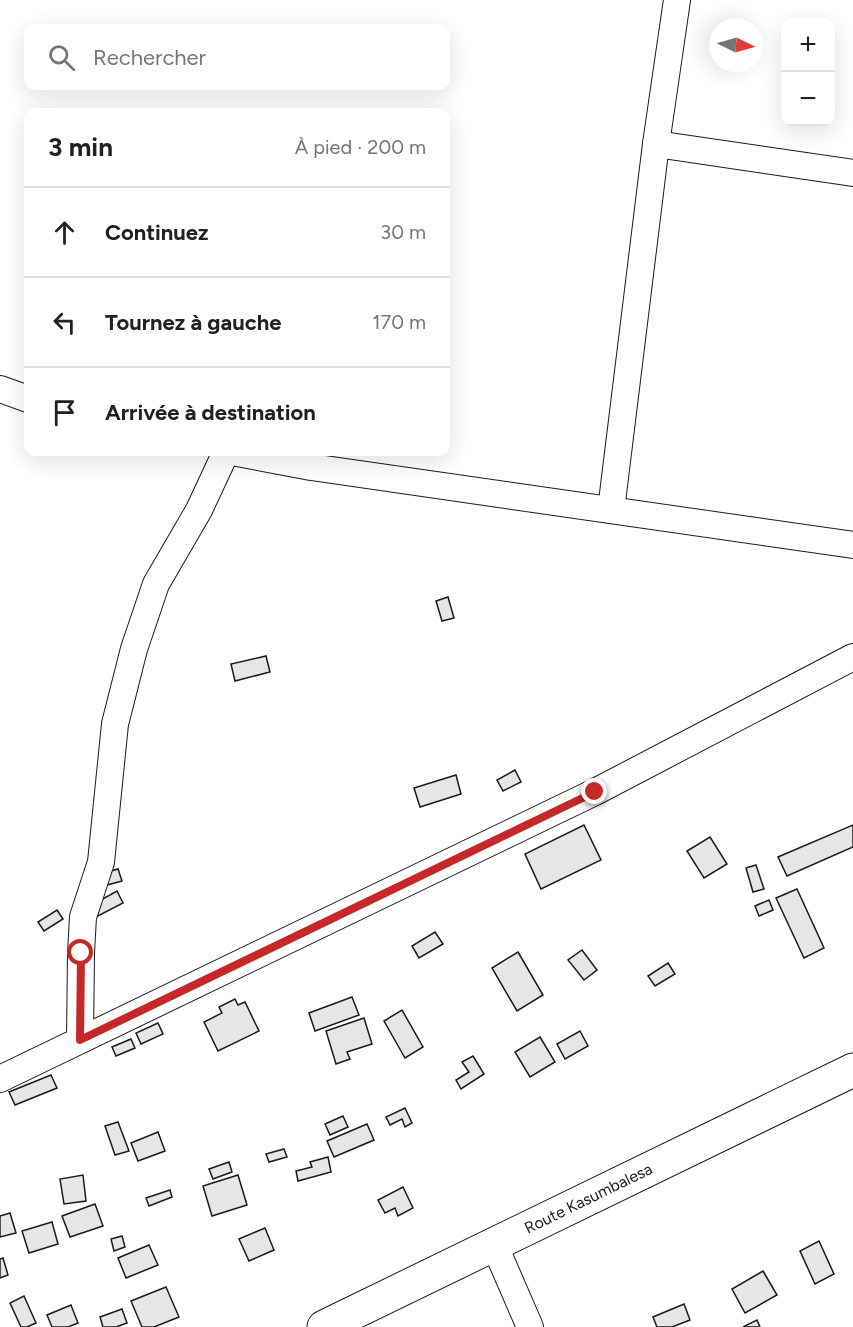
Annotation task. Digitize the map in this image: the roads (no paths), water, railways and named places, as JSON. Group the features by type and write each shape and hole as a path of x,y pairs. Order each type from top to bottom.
{"highway":[{"name":"Route Kasumbalesa","path":"324,1327 853,1070"}],"street":[{"path":"611,510 656,144 677,0"},
{"path":"656,144 853,173"},
{"path":"0,389 24,398"},
{"path":"80,1040 83,917 101,862 115,724 134,649 156,584 199,510 224,456"},
{"path":"253,456 311,467 853,545"},
{"path":"0,1079 595,792 853,657"},
{"path":"494,1244 530,1327"}]}
